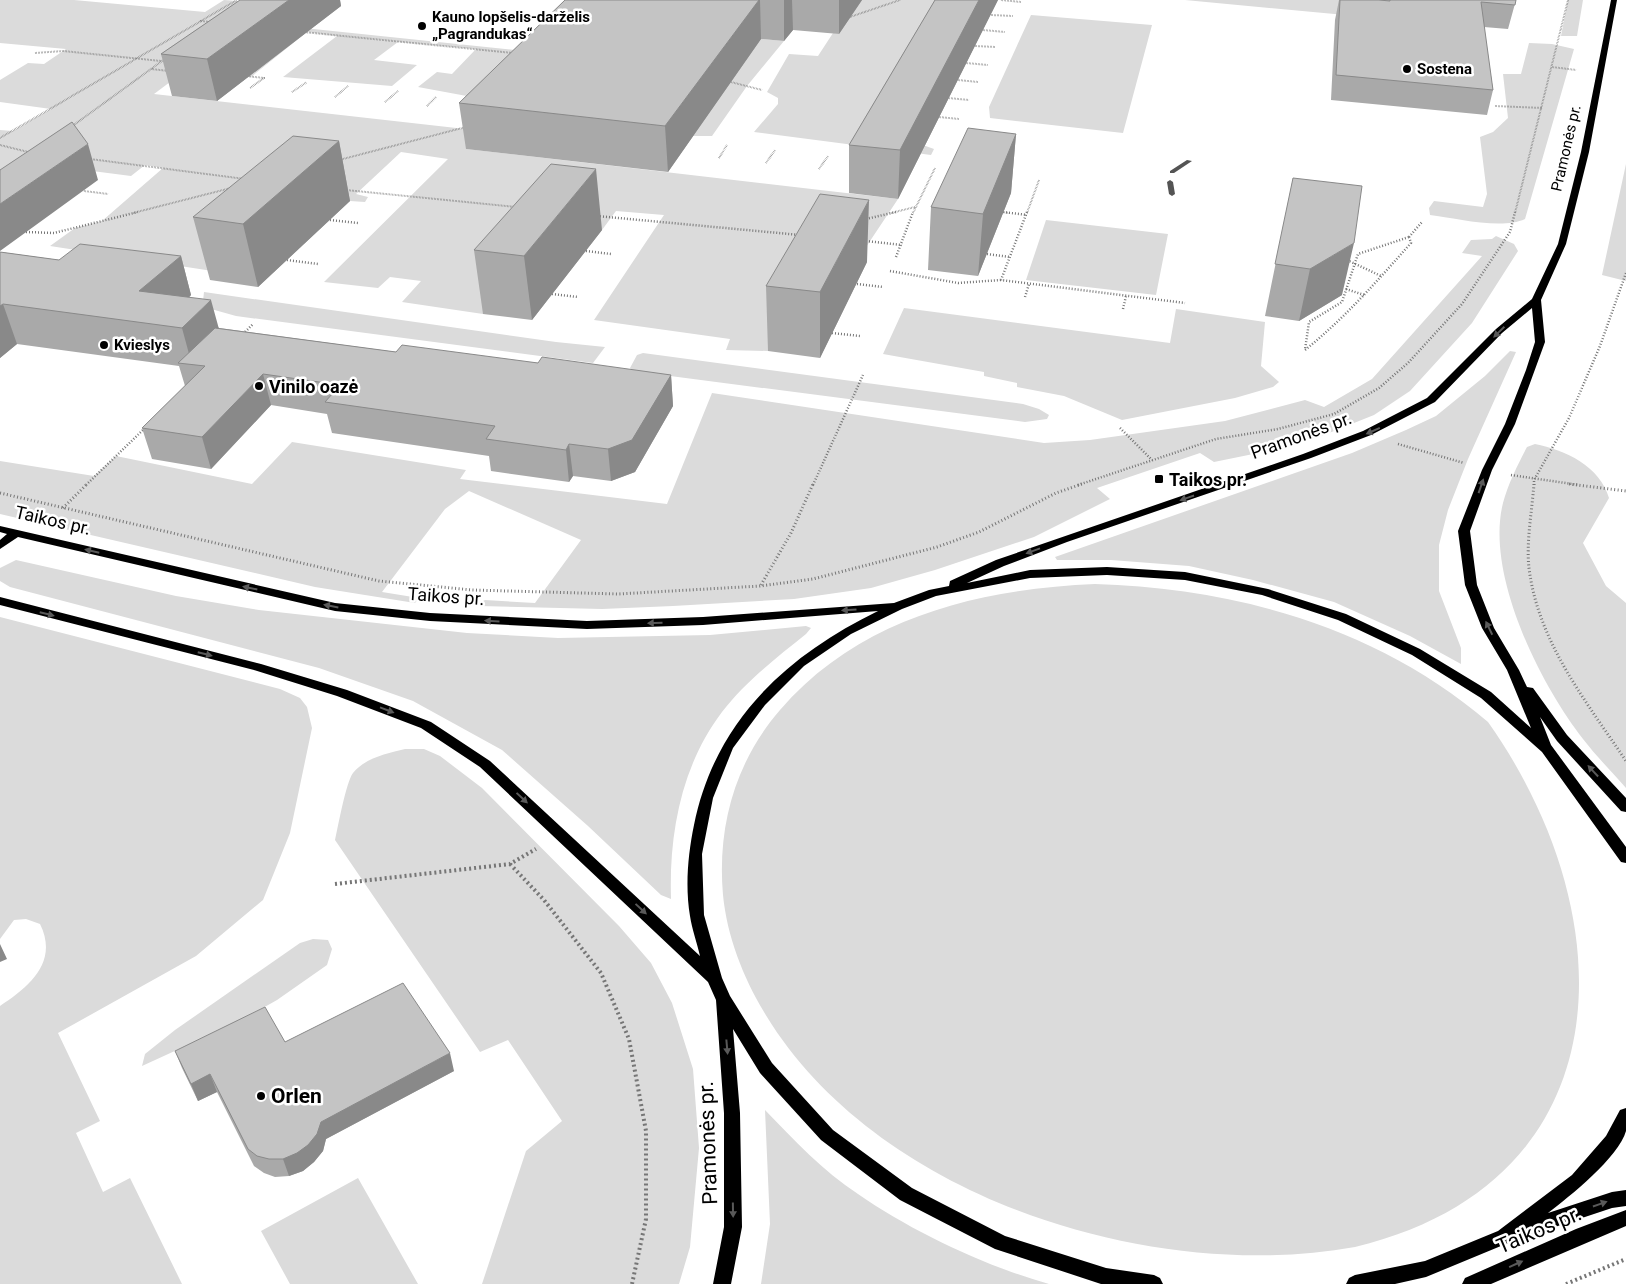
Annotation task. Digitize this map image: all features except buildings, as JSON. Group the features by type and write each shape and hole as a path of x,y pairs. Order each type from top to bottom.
{"main road":[{"name":"Pramonės pr.","path":"933,593 1018,557 1367,433 1431,400 1499,331 1536,300 1562,244 1585,152 1614,0"},
{"path":"1536,300 1540,342 1510,424 1487,470 1464,531 1471,585 1488,628 1513,670 1562,738 1626,807"},
{"name":"Taikos pr.","path":"0,529 335,607 430,618 587,625 704,621 898,606"},
{"path":"0,546 16,533"},
{"path":"1154,1284 1106,1277 1001,1243 906,1194 827,1135 766,1068 723,999 714,978 697,915 695,854 706,798 727,747 760,702 800,663 847,631 898,606 933,593 1030,574 1106,571 1185,576 1264,592 1342,617 1416,652 1486,696 1547,749 1625,853"},
{"path":"0,601 257,667 342,693 426,725 485,764 714,978"},
{"path":"1513,670 1547,749"},
{"name":"Pramonės pr.","path":"722,1284 733,1227 732,1113 723,999"},
{"path":"1399,1284 1426,1269 1504,1237 1578,1180 1612,1141 1626,1115"},
{"name":"Taikos pr.","path":"1504,1237 1612,1200 1626,1198"},
{"name":"Taikos pr.","path":"1471,1284 1582,1235 1626,1218"},
{"path":"1356,1284 1426,1269"}],"lane":[{"path":"1172,172 1189,161"},
{"path":"1170,182 1172,194"}],"path":[{"path":"226,11 238,0"},
{"path":"0,138 238,0"},
{"path":"842,20 900,0"},
{"path":"1001,0 1020,2"},
{"path":"0,494 379,581 472,590 618,594 760,586 813,579 937,547 979,532 1056,493 1152,460 1216,439 1278,429 1334,414 1379,388 1408,363 1462,304 1510,232 1568,0"},
{"path":"991,15 1013,16"},
{"path":"200,21 213,22 207,27"},
{"path":"983,30 1005,32"},
{"path":"297,31 520,54"},
{"path":"975,46 996,47"},
{"path":"35,53 63,51 162,61"},
{"path":"66,131 169,56"},
{"path":"966,63 988,65"},
{"path":"152,69 170,71"},
{"path":"243,76 264,78 250,88"},
{"path":"958,80 978,82"},
{"path":"724,81 762,90"},
{"path":"292,92 307,82"},
{"path":"335,96 348,86"},
{"path":"385,102 398,91"},
{"path":"427,106 436,97"},
{"path":"948,98 969,100"},
{"path":"1495,106 1542,108"},
{"path":"939,118 959,119"},
{"path":"332,162 470,126"},
{"path":"0,145 34,153 28,158"},
{"path":"719,158 727,145"},
{"path":"766,163 775,150"},
{"path":"819,169 828,156"},
{"path":"81,158 248,179"},
{"path":"896,257 916,207 935,168"},
{"path":"1001,280 1039,180"},
{"path":"26,232 54,233 235,187"},
{"path":"340,189 522,208"},
{"path":"84,191 108,194"},
{"path":"858,221 916,207"},
{"path":"1003,212 1027,215"},
{"path":"589,215 806,236"},
{"path":"330,220 358,223"},
{"path":"1409,236 1411,243 1331,331 1304,350 1309,322 1342,302 1358,254 1407,239 1409,236 1422,222"},
{"path":"787,234 805,230"},
{"path":"864,241 902,245"},
{"path":"586,251 611,254"},
{"path":"987,254 1010,258"},
{"path":"287,260 318,264"},
{"path":"1347,260 1355,262 1381,276"},
{"path":"890,271 958,283 1001,280 1185,303"},
{"path":"1626,273 1600,346 1569,418 1534,480 1530,567 1539,616 1566,672 1626,761"},
{"path":"857,284 882,287"},
{"path":"1025,296 1029,284"},
{"path":"1346,289 1364,295"},
{"path":"552,294 578,297"},
{"path":"1123,309 1126,296"},
{"path":"1334,299 1342,302"},
{"path":"239,338 253,324"},
{"path":"832,333 860,336"},
{"path":"760,586 791,533 863,375"},
{"path":"1334,414 1367,433 1487,470 1534,480 1626,491"},
{"path":"63,508 145,428"},
{"path":"1120,428 1152,460"},
{"path":"335,884 510,864 544,900 600,973 629,1039 646,1131 646,1219 632,1284"},
{"path":"1566,1284 1626,1259"}],"shaded area":[{"path":"0,0 74,0 205,12 224,0 283,4 256,23 535,52 586,23 784,41 747,86 712,136 682,136 418,87 437,72 452,74 476,49 398,42 374,60 417,65 392,86 283,77 337,36 307,32 251,77 180,72 154,94 483,131 466,149 898,199 862,253 819,256 768,351 726,350 730,339 594,320 664,215 616,211 602,230 483,314 402,302 421,281 390,277 378,288 324,282 448,159 401,152 356,194 368,197 365,202 350,201 219,272 50,246 75,228 102,221 163,168 145,165 131,176 69,168 0,215 0,130 13,131 51,109 0,102 0,80 28,63 44,64 66,49 0,43"},
{"path":"600,0 957,0 884,131 934,149 931,155 754,132 778,104 778,98 767,92 789,54 818,56 833,33 839,34 843,27 840,14"},
{"path":"1185,0 1471,0 1356,16"},
{"path":"1568,0 1583,0 1577,36 1561,36"},
{"path":"1031,15 1152,25 1123,133 990,118 989,107"},
{"path":"1529,43 1552,44 1574,49 1525,219 1515,222 1491,223 1430,215 1429,208 1434,201 1483,207 1487,194 1480,137 1493,132 1508,118 1503,74 1521,74"},
{"path":"1626,164 1626,281 1602,275"},
{"path":"1046,220 1168,234 1156,295 1026,280"},
{"path":"1496,236 1514,244 1518,251 1472,323 1410,391 1374,415 1319,437 1268,451 1214,462 1200,453 1097,488 1110,499 1034,537 935,570 871,588 794,599 673,606 602,609 480,606 481,602 485,600 535,603 581,540 469,491 445,509 382,592 419,598 415,603 315,587 0,514 0,461 94,476 116,456 252,484 292,442 466,470 460,479 667,504 712,393 1044,443 1090,440 1225,421 1305,400 1324,407 1372,379 1482,256 1462,253 1471,240 1492,239"},
{"path":"204,292 556,342 605,347 593,363 236,316 211,309 203,301"},
{"path":"904,308 1170,343 1176,309 1265,322 1261,366 1279,382 1273,387 1235,398 1122,420 1064,396 1017,387 1017,383 984,376 984,372 883,354"},
{"path":"1510,351 1516,352 1468,459 1448,510 1439,545 1439,591 1461,648 1461,664 1410,636 1334,602 1253,580 1189,566 1111,560 1057,560 1055,557 1352,453 1406,430 1436,416 1485,376"},
{"path":"643,353 1023,404 1039,409 1049,415 1047,419 1025,422 632,371 630,368 637,355"},
{"path":"1535,444 1558,450 1590,468 1598,477 1609,498 1583,543 1606,586 1626,603 1626,788 1583,739 1566,716 1534,659 1520,627 1509,594 1502,562 1500,531 1503,503 1510,481 1527,447"},
{"path":"16,560 176,596 259,610 467,633 558,638 710,635 806,626 811,628 761,671 731,701 708,733 696,755 680,801 675,826 672,850 671,899 661,895 588,826 502,750 413,701 319,668 10,587 0,581 0,568"},
{"path":"1095,584 1148,587 1201,594 1253,605 1304,619 1353,638 1400,661 1446,689 1488,722 1533,798 1564,877 1578,957 1575,1033 1553,1104 1510,1165 1444,1214 1355,1247 1275,1255 1192,1252 1107,1238 1024,1213 945,1177 874,1132 813,1077 756,999 737,956 728,926 723,895 723,845 732,796 741,773 751,751 764,730 780,710 811,678 846,652 884,631 923,614 965,602 1008,593 1051,587"},
{"path":"0,617 280,689 300,698 307,707 312,728 290,833 263,900 196,956 58,1033 100,1121 76,1133 103,1192 130,1178 182,1284 0,1284 0,1006 30,982 43,962 46,950 45,938 40,924 26,919 14,920 0,939"},
{"path":"405,749 424,749 440,756 482,788 619,926 651,963 672,1003 693,1069 699,1148 690,1247 679,1284 482,1284 526,1151 562,1121 508,1040 480,1052 335,840 345,795 353,773 370,760 384,754"},
{"path":"313,939 328,940 332,949 327,965 277,1000 238,1022 142,1066 145,1054 175,1030 300,943"},
{"path":"765,1110 821,1165 845,1185 879,1208 902,1222 975,1258 1049,1284 761,1284 770,1224"},
{"path":"358,1178 418,1284 290,1284 261,1231"}],"place":[{"name":"Kauno lopšelis-darželis „Pagrandukas“","path":"422,26"},
{"name":"Sostena","path":"1407,69"},
{"name":"Kvieslys","path":"104,345"},
{"name":"Vinilo oazė","path":"259,386"},
{"name":"Taikos pr.","path":"1159,479"},
{"name":"Orlen","path":"261,1096"}]}
